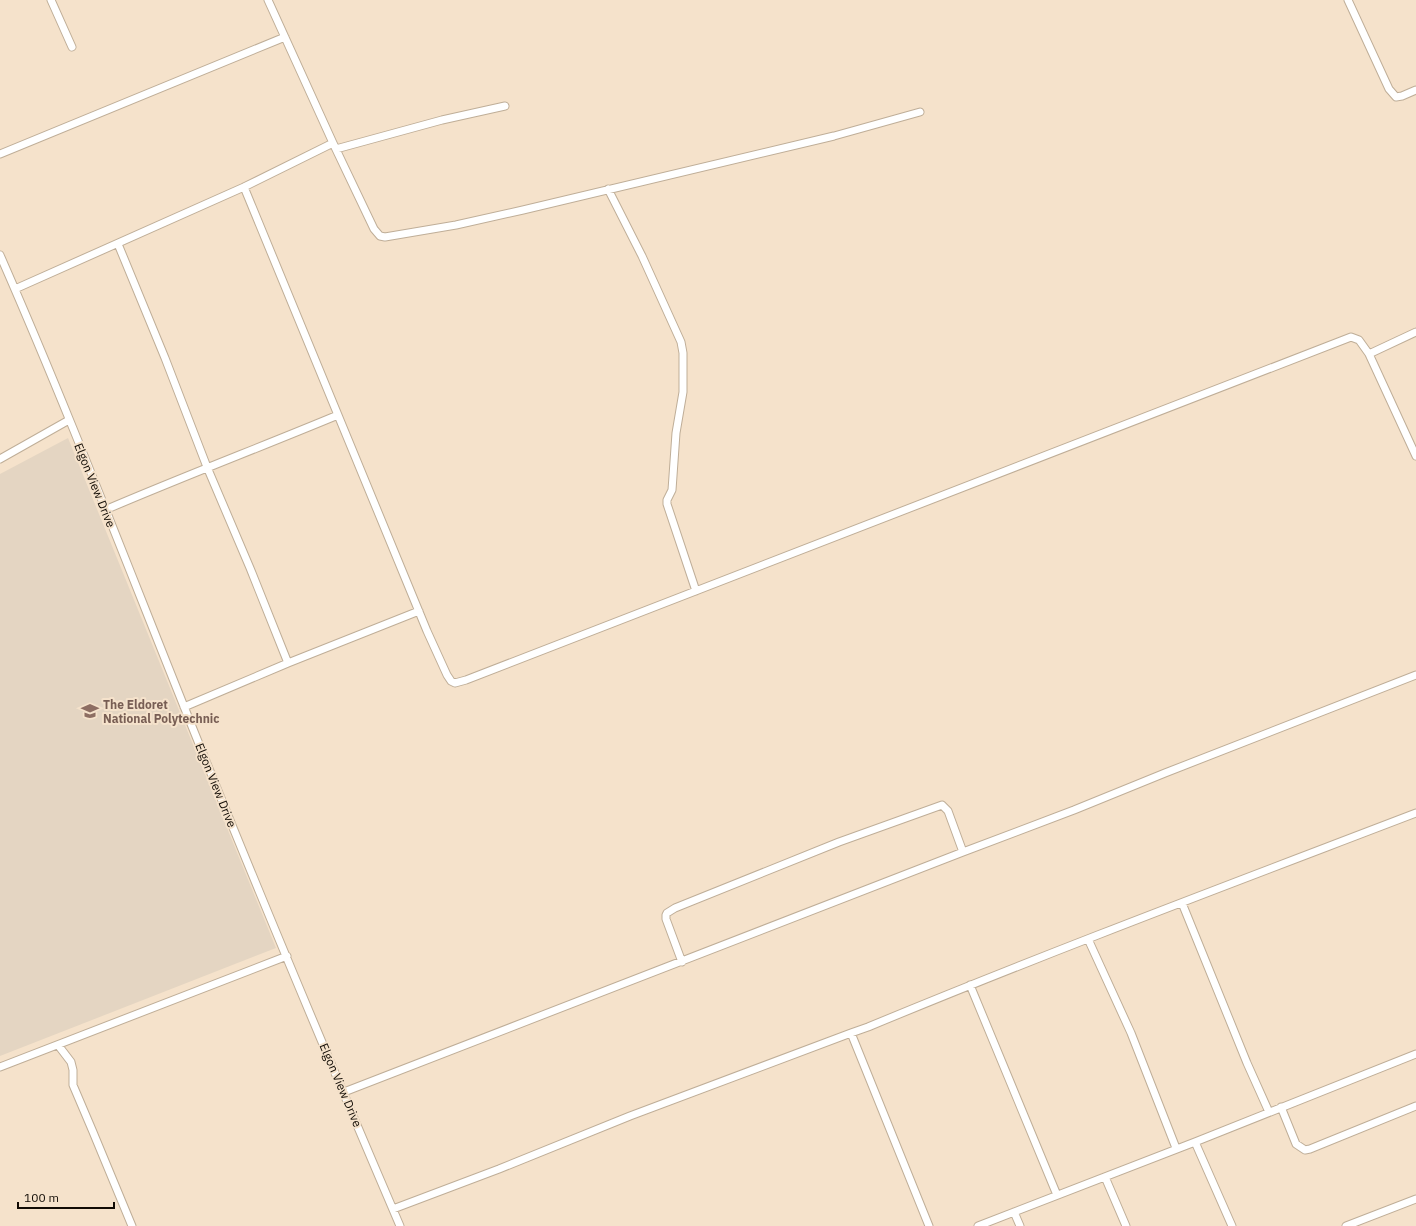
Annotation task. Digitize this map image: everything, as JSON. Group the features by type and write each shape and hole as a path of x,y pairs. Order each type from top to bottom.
{"street":[{"path":"51,0 72,47"},
{"path":"268,0 334,146 374,229 380,236 385,237 456,225 834,136 920,112"},
{"path":"1348,0 1389,89 1396,97 1416,90"},
{"path":"0,154 285,37"},
{"path":"15,289 334,146 505,106"},
{"path":"244,186 419,611 447,675 451,681 455,682 466,680 1351,337 1359,340 1368,354 1416,456"},
{"path":"608,189 642,256 681,342 683,353 683,392 676,433 672,490 667,500 667,504 696,591"},
{"path":"118,244 168,365 207,467 288,663"},
{"name":"Elgon View Drive","path":"0,255 69,420 184,707 400,1226"},
{"path":"1368,354 1416,332"},
{"path":"105,510 207,467 274,442 338,415"},
{"path":"0,459 69,420"},
{"path":"184,707 288,663 419,611"},
{"path":"344,1092 1074,810 1416,675"},
{"path":"682,962 666,919 667,913 675,908 839,842 942,805 948,811 963,852"},
{"path":"393,1209 499,1169 630,1116 851,1033 868,1028 970,985 1416,813"},
{"path":"1182,903 1247,1063 1269,1112"},
{"path":"1088,939 1131,1033 1176,1148"},
{"path":"0,1067 287,956"},
{"path":"970,985 1057,1195"},
{"path":"851,1033 929,1226"},
{"path":"58,1045 71,1062 73,1070 72,1085 94,1132 132,1226"},
{"path":"978,1226 1416,1054"},
{"path":"1281,1107 1296,1144 1305,1150 1416,1106"},
{"path":"1195,1142 1232,1226"},
{"path":"1105,1177 1126,1226"},
{"path":"1346,1226 1416,1199"},
{"path":"1014,1212 1020,1226"}],"shaded area":[{"name":"The Eldoret National Polytechnic","path":"68,438 276,948 0,1056 0,474"}],"place":[{"name":"The Eldoret National Polytechnic","path":"90,711"}]}
